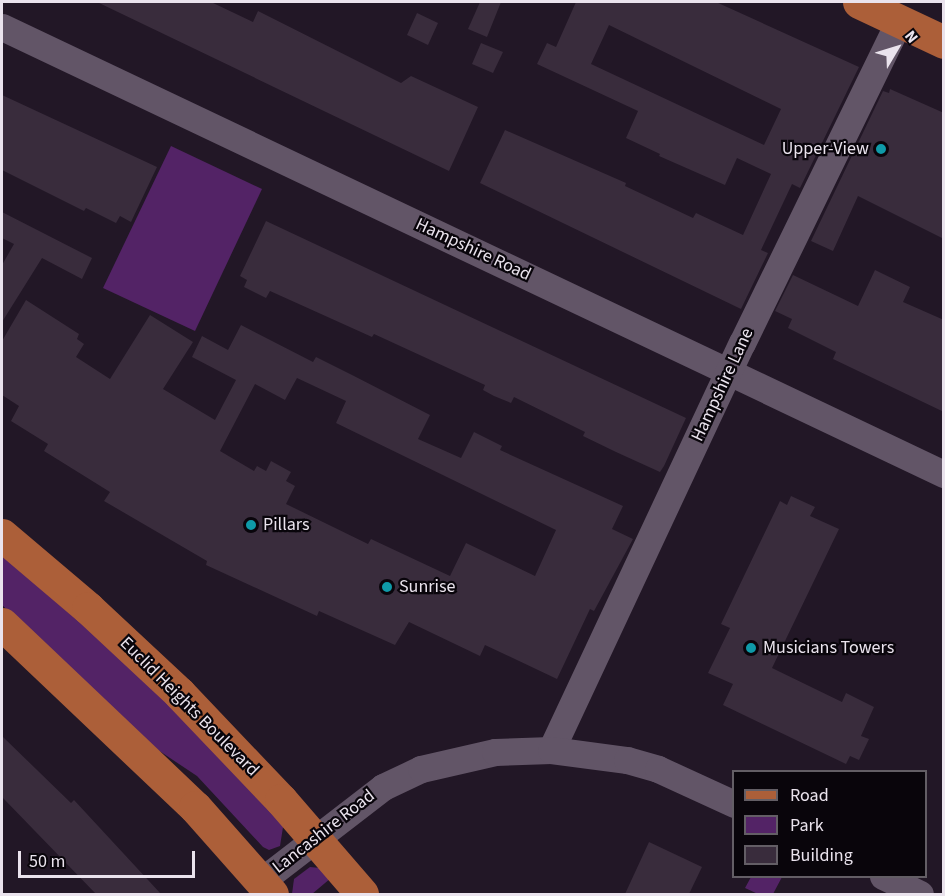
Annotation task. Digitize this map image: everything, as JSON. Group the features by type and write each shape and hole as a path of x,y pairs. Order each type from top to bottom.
{"main road":[{"path":"859,2 944,42"},
{"name":"Euclid Heights Boulevard","path":"2,535 88,608 179,693 314,838 362,894"},
{"path":"2,624 179,791 267,888"}],"street":[{"name":"Hampshire Lane","path":"551,750 729,370 899,21"},
{"name":"Hampshire Road","path":"2,27 944,474"},
{"name":"Lancashire Road","path":"267,888 314,838 373,793 422,769 495,752 551,750 627,760 658,769 732,803"},
{"path":"887,878 920,894"}],"green space":[{"path":"171,146 262,189 195,331 103,288"},
{"path":"2,550 96,631 284,821 280,846 269,850 263,847 197,776 158,750 2,605"},
{"path":"310,867 320,868 331,878 312,894 292,894 294,879"},
{"path":"750,878 781,878 773,894 758,894 745,888"}],"building":[{"path":"97,2 211,2 253,22 258,11 401,83 411,76 478,107 449,171"},
{"path":"480,2 501,2 487,37 468,29"},
{"path":"576,2 716,2 859,67 800,188 792,184 761,250 768,253 741,309 480,183 505,130 626,183 625,186 693,218 696,213 743,235 771,174 737,158 725,185 659,156 660,154 626,138 638,111 537,64 547,43 556,47","holes":["609,25 781,109 764,145 591,64"]},
{"path":"417,13 438,23 428,45 407,35"},
{"path":"481,43 503,52 493,73 472,64"},
{"path":"890,89 944,113 944,239 858,196 833,251 811,241 883,91 889,93"},
{"path":"2,95 157,167 131,222 120,216 116,223 86,208 84,211 2,170"},
{"path":"2,212 92,258 82,279 42,258 2,322 2,265 14,244 2,238"},
{"path":"266,221 686,418 664,466 660,472 616,452 583,436 585,432 514,397 511,403 494,396 483,390 485,385 374,334 372,337 270,291 266,298 244,287 247,280 240,276"},
{"path":"875,270 910,287 903,302 944,320 944,412 833,359 836,352 788,328 792,319 775,311 793,275 858,306"},
{"path":"26,300 79,334 77,339 84,344 76,357 110,379 150,315 193,342 163,389 215,420 236,380 192,357 202,336 228,350 241,325 313,362 316,357 430,415 418,439 461,458 474,432 502,446 500,450 623,506 612,529 633,539 594,611 590,609 557,679 485,645 480,656 409,622 395,645 319,611 317,616 206,565 207,561 104,501 110,492 44,451 48,444 11,421 19,406 2,395 2,341","holes":["297,378 346,401 336,423 556,530 535,576 466,543 450,576 371,539 368,544 286,504 295,486 286,481 291,472 271,461 266,471 257,466 254,471 220,451 255,384 285,400"]},
{"name":"Musicians Towers","path":"791,496 815,507 810,516 839,529 772,668 842,702 846,693 874,707 861,736 869,739 859,760 850,756 846,764 723,705 733,684 708,673 730,628 721,624 780,501 787,505"},
{"path":"2,736 71,803 74,800 161,894 96,894 2,797"},
{"path":"649,842 702,867 689,894 625,894"}],"place":[{"name":"Upper-View","path":"881,149"},
{"name":"Pillars","path":"251,525"},
{"name":"Sunrise","path":"387,587"},
{"name":"Musicians Towers","path":"751,648"}]}
